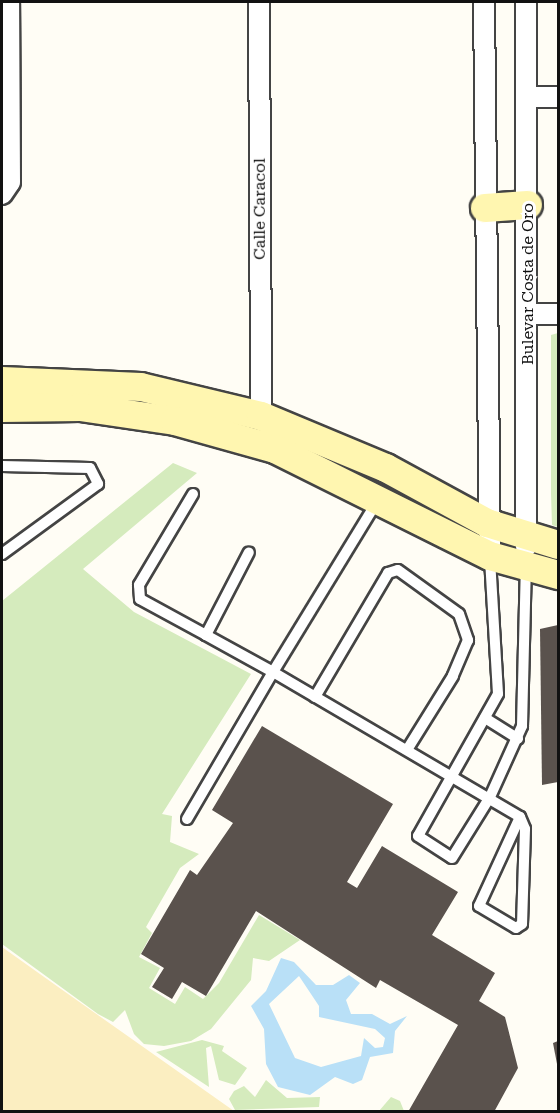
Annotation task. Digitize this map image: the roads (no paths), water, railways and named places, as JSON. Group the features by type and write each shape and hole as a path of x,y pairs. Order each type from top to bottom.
{"main road":[{"path":"485,208 528,206"},
{"path":"2,381 141,387 261,416 386,468 487,523 526,537 558,545"},
{"path":"2,408 80,407 175,421 275,449 380,497 490,556 558,575"}],"street":[{"path":"2,194 10,182 9,2"},
{"name":"Calle Caracol","path":"259,2 261,416"},
{"path":"484,2 487,523 490,556"},
{"name":"Bulevar Costa de Oro","path":"526,2 528,206 526,567"},
{"path":"527,97 558,97"},
{"path":"528,314 558,314"}],"lane":[{"path":"2,466 90,468 98,484 2,554"},
{"path":"193,494 137,591 140,599 450,773 520,817 525,829 522,924 516,928 479,906 520,817"},
{"path":"187,819 273,672 380,497"},
{"path":"206,634 249,552"},
{"path":"490,556 499,687 485,718 450,773 421,840 456,858 490,797 518,739 524,711 526,567"},
{"path":"315,697 388,573 398,570 459,614 468,640 453,676 407,750"},
{"path":"485,718 518,739"}],"water":[{"path":"281,958 294,962 316,985 333,985 349,975 360,983 346,1000 351,1014 372,1014 390,1024 407,1016 395,1031 393,1053 370,1057 362,1080 353,1084 335,1077 310,1095 278,1087 266,1064 264,1029 251,1006 266,991","holes":["299,976 319,1006 319,1017 375,1029 385,1038 383,1047 375,1048 364,1038 361,1056 321,1067 295,1058 269,1004"]}]}
